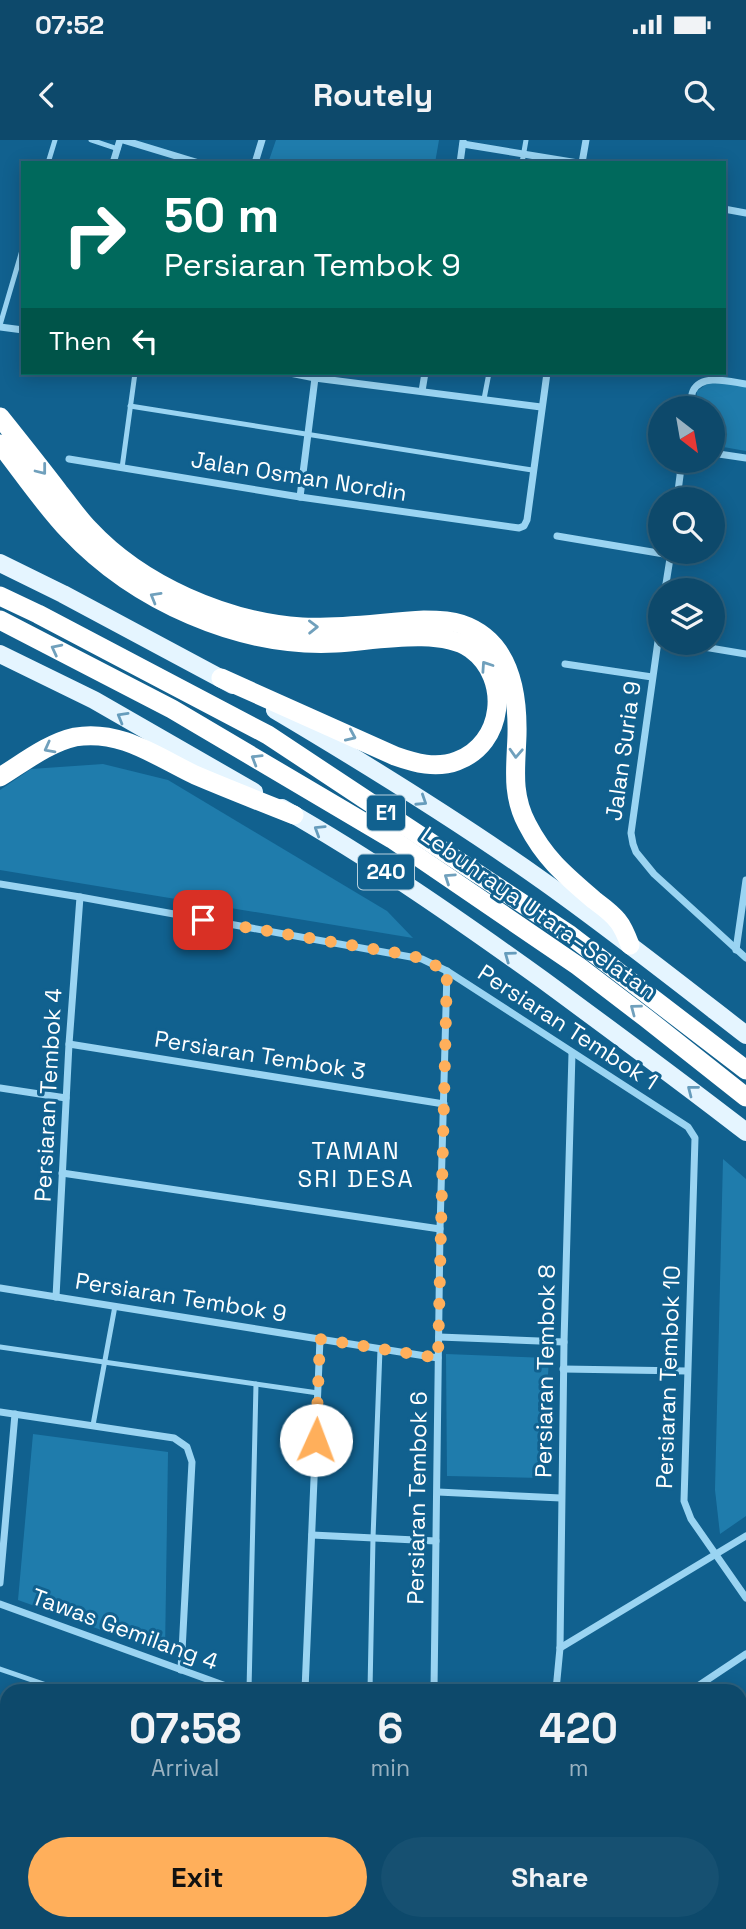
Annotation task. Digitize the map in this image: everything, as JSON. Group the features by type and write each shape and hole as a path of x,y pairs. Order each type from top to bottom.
{"highway":[{"path":"0,417 89,530 145,575 182,595 222,612 267,623 304,627 442,621 460,624 491,643 505,663 514,689 517,709 514,782 521,812 540,848 552,863 619,921 630,945"},
{"path":"0,444 69,531 125,580 164,603 210,623 290,642 332,643 433,636 453,640 470,648 485,662 494,679 498,698 496,718 488,737 474,751 457,761 437,765 416,763 221,678"},
{"name":"Lebuhraya Utara–Selatan","path":"0,596 268,735 570,935 746,1070"},
{"name":"Lebuhraya Utara–Selatan","path":"0,620 172,709 392,839 578,967 746,1097"},
{"path":"0,777 50,746 77,737 96,736 131,742 195,774 294,815"}],"main road":[{"path":"0,563 221,678 422,802 541,880 746,1035"},
{"name":"240","path":"0,654 94,701 294,815 383,870 481,936 659,1064 746,1132"}],"street":[{"path":"114,161 122,140 192,161"},
{"path":"256,161 262,140"},
{"path":"581,161 586,140"},
{"path":"460,161 463,142 568,161"},
{"path":"726,209 746,213"},
{"path":"0,326 21,330"},
{"path":"302,375 541,407"},
{"path":"422,391 425,375"},
{"path":"532,470 547,375"},
{"path":"300,497 315,377"},
{"path":"692,396 693,390 702,382 716,380 746,384"},
{"path":"725,455 746,458"},
{"name":"Jalan Osman Nordin","path":"69,459 300,497 519,528 524,526 527,520 532,470"},
{"path":"557,536 648,550"},
{"path":"725,650 746,654"},
{"name":"Jalan Suria 9","path":"656,655 631,833 632,844 645,865 746,958"},
{"path":"565,664 652,677"},
{"path":"736,950 746,880"},
{"name":"Persiaran Tembok 1","path":"0,884 422,959 447,971 688,1127 695,1138"},
{"name":"Persiaran Tembok 4","path":"56,1297 69,1044 80,897"},
{"name":"Persiaran Tembok 6","path":"433,1684 447,971"},
{"name":"Persiaran Tembok 3","path":"69,1044 444,1104"},
{"name":"Persiaran Tembok 8","path":"557,1684 560,1648 563,1369 572,1053"},
{"path":"0,1088 66,1098"},
{"name":"Persiaran Tembok 10","path":"695,1138 684,1501 687,1512 746,1598"},
{"path":"62,1173 440,1229"},
{"name":"Persiaran Tembok 9","path":"0,1287 438,1358"},
{"path":"439,1337 564,1342"},
{"path":"305,1684 320,1339"},
{"path":"563,1369 687,1371"},
{"path":"0,1412 174,1438 187,1447 191,1456 181,1670"},
{"path":"0,1583 15,1414"},
{"path":"438,1492 561,1498"},
{"path":"312,1535 436,1541"},
{"path":"560,1648 746,1536"},
{"name":"Tawas Gemilang 4","path":"0,1604 214,1684"},
{"path":"700,1684 746,1654"}],"lane":[{"path":"49,161 55,140"},
{"path":"91,140 118,149"},
{"path":"522,161 526,140"},
{"path":"0,326 21,254"},
{"path":"122,468 135,375"},
{"path":"484,400 488,375"},
{"path":"130,406 532,470"},
{"path":"93,1425 115,1306"},
{"path":"0,1348 317,1393"},
{"path":"370,1684 380,1349"},
{"path":"249,1684 256,1384"},
{"path":"0,1669 44,1684"}],"shaded area":[{"path":"276,140 439,140 435,161 269,161"},
{"path":"719,382 746,387 746,451 725,447 725,396 697,396 697,391 708,383"},
{"path":"103,764 168,780 387,911 413,938 0,870 0,790 31,769"},
{"path":"723,1159 746,1179 746,1516 720,1534 715,1490"},
{"path":"446,1354 549,1358 542,1478 447,1476"},
{"path":"33,1434 168,1452 165,1653 18,1600"}],"district":[{"name":"TAMAN SRI DESA","path":"356,1165"}],"route":[{"path":"203,920 409,955 447,971 438,1358 320,1339 316,1440"}]}
